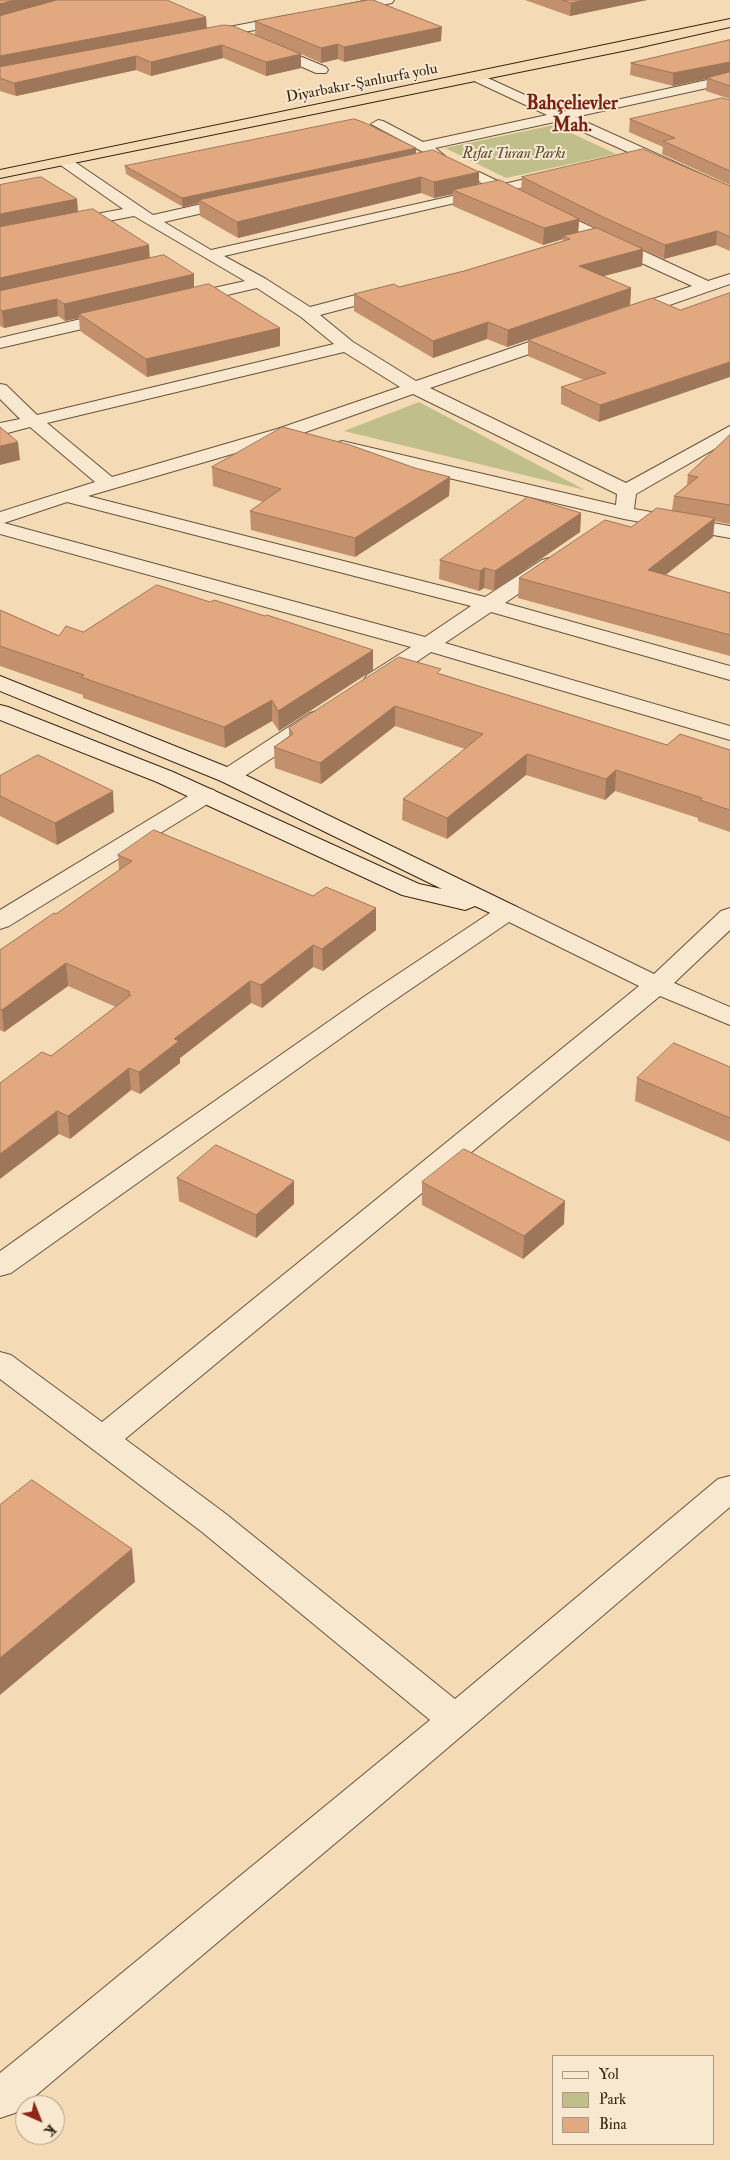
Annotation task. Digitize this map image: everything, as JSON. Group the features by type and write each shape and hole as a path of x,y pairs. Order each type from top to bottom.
{"highway":[{"name":"Diyarbakır-Şanlıurfa yolu","path":"0,174 730,24"}],"street":[{"path":"347,0 360,6"},
{"path":"332,11 388,0"},
{"path":"192,38 304,16"},
{"path":"212,23 322,70"},
{"path":"477,77 643,155 730,193"},
{"path":"421,154 562,116 730,79"},
{"path":"686,88 713,100"},
{"path":"378,124 421,154 446,159"},
{"path":"624,159 643,155"},
{"path":"64,161 150,220 209,255 260,282 307,313 347,346 415,388 627,491"},
{"path":"467,170 597,238 705,286"},
{"path":"190,260 577,171"},
{"path":"150,220 256,197"},
{"path":"0,237 136,211"},
{"path":"578,242 597,238"},
{"path":"611,319 730,279"},
{"path":"164,304 260,282"},
{"path":"307,313 404,288"},
{"path":"0,343 135,311"},
{"path":"0,518 66,496 284,433 583,329"},
{"path":"0,429 347,346"},
{"path":"0,389 33,421 109,484"},
{"path":"627,491 730,432"},
{"path":"284,433 624,513 730,532"},
{"path":"600,529 624,513 627,491"},
{"path":"66,496 490,605 730,673"},
{"path":"0,528 429,645 730,733"},
{"path":"362,689 569,551"},
{"path":"0,683 229,776 656,985 730,1017"},
{"path":"229,776 338,705"},
{"path":"0,712 206,795 411,890 508,912"},
{"path":"0,921 206,795"},
{"path":"0,1266 377,1000 508,912"},
{"path":"102,1440 656,985 730,916"},
{"path":"0,1363 214,1523 455,1720"},
{"path":"0,2099 730,1488"}],"green space":[{"name":"Rıfat Turan Parkı","path":"554,125 616,154 506,178 445,148"},
{"path":"419,402 585,490 344,431"}],"building":[{"path":"0,0 14,0 0,4"},
{"path":"57,0 167,0 206,17 0,56 0,16"},
{"path":"373,0 442,27 344,47 338,44 321,48 255,21"},
{"path":"563,0 584,0 571,3"},
{"path":"224,25 233,26 301,54 266,62 222,45 151,62 136,56 14,83 0,78 0,67"},
{"path":"730,40 730,62 673,73 631,63"},
{"path":"730,72 730,86 707,78"},
{"path":"722,98 730,100 730,171 663,141 675,138 630,119"},
{"path":"354,119 416,148 182,198 125,166"},
{"path":"643,149 730,186 730,237 717,231 665,245 522,177"},
{"path":"433,150 479,172 434,182 421,177 237,222 199,200"},
{"path":"41,177 77,199 0,214 0,185"},
{"path":"500,180 579,219 544,228 453,190"},
{"path":"93,209 149,245 0,278 0,227"},
{"path":"597,228 643,249 579,266 631,288 508,330 488,322 433,341 354,294 394,284 399,287 464,271 570,239 563,236"},
{"path":"164,255 194,274 64,304 57,299 2,311 0,309 0,291"},
{"path":"209,284 280,328 146,359 79,314"},
{"path":"730,293 730,362 600,405 561,387 606,373 528,340 652,298 680,310"},
{"path":"0,427 18,442 0,446"},
{"path":"283,427 350,445 415,468 450,477 355,538 250,511 281,489 212,467"},
{"path":"730,435 730,505 674,496 698,477 688,475"},
{"path":"528,497 581,513 495,571 485,568 480,571 440,560"},
{"path":"657,508 715,518 648,570 730,593 730,635 519,578 605,520 631,527"},
{"path":"157,585 210,602 214,600 265,616 267,615 373,650 278,711 272,700 224,727 81,677 84,675 0,646 0,610 59,636 66,626 83,632"},
{"path":"399,657 441,669 437,673 667,745 680,734 730,750 730,810 700,800 702,798 616,770 606,779 527,754 447,818 403,799 483,734 395,706 320,763 274,747 293,734 289,728"},
{"path":"38,755 113,791 55,823 0,796 0,776"},
{"path":"154,830 313,896 326,887 376,908 322,949 313,945 261,985 250,981 174,1039 179,1041 139,1072 129,1068 68,1116 57,1111 0,1154 0,1083 42,1052 51,1056 131,995 128,994 130,992 66,963 2,1010 0,1009 0,950 132,861 118,855"},
{"path":"674,1043 730,1067 730,1118 637,1078"},
{"path":"216,1145 294,1181 256,1215 177,1178"},
{"path":"464,1149 565,1201 524,1236 422,1182"},
{"path":"32,1480 132,1549 0,1658 0,1505"}],"district":[{"name":"Bahçelievler Mah.","path":"572,116"}]}
